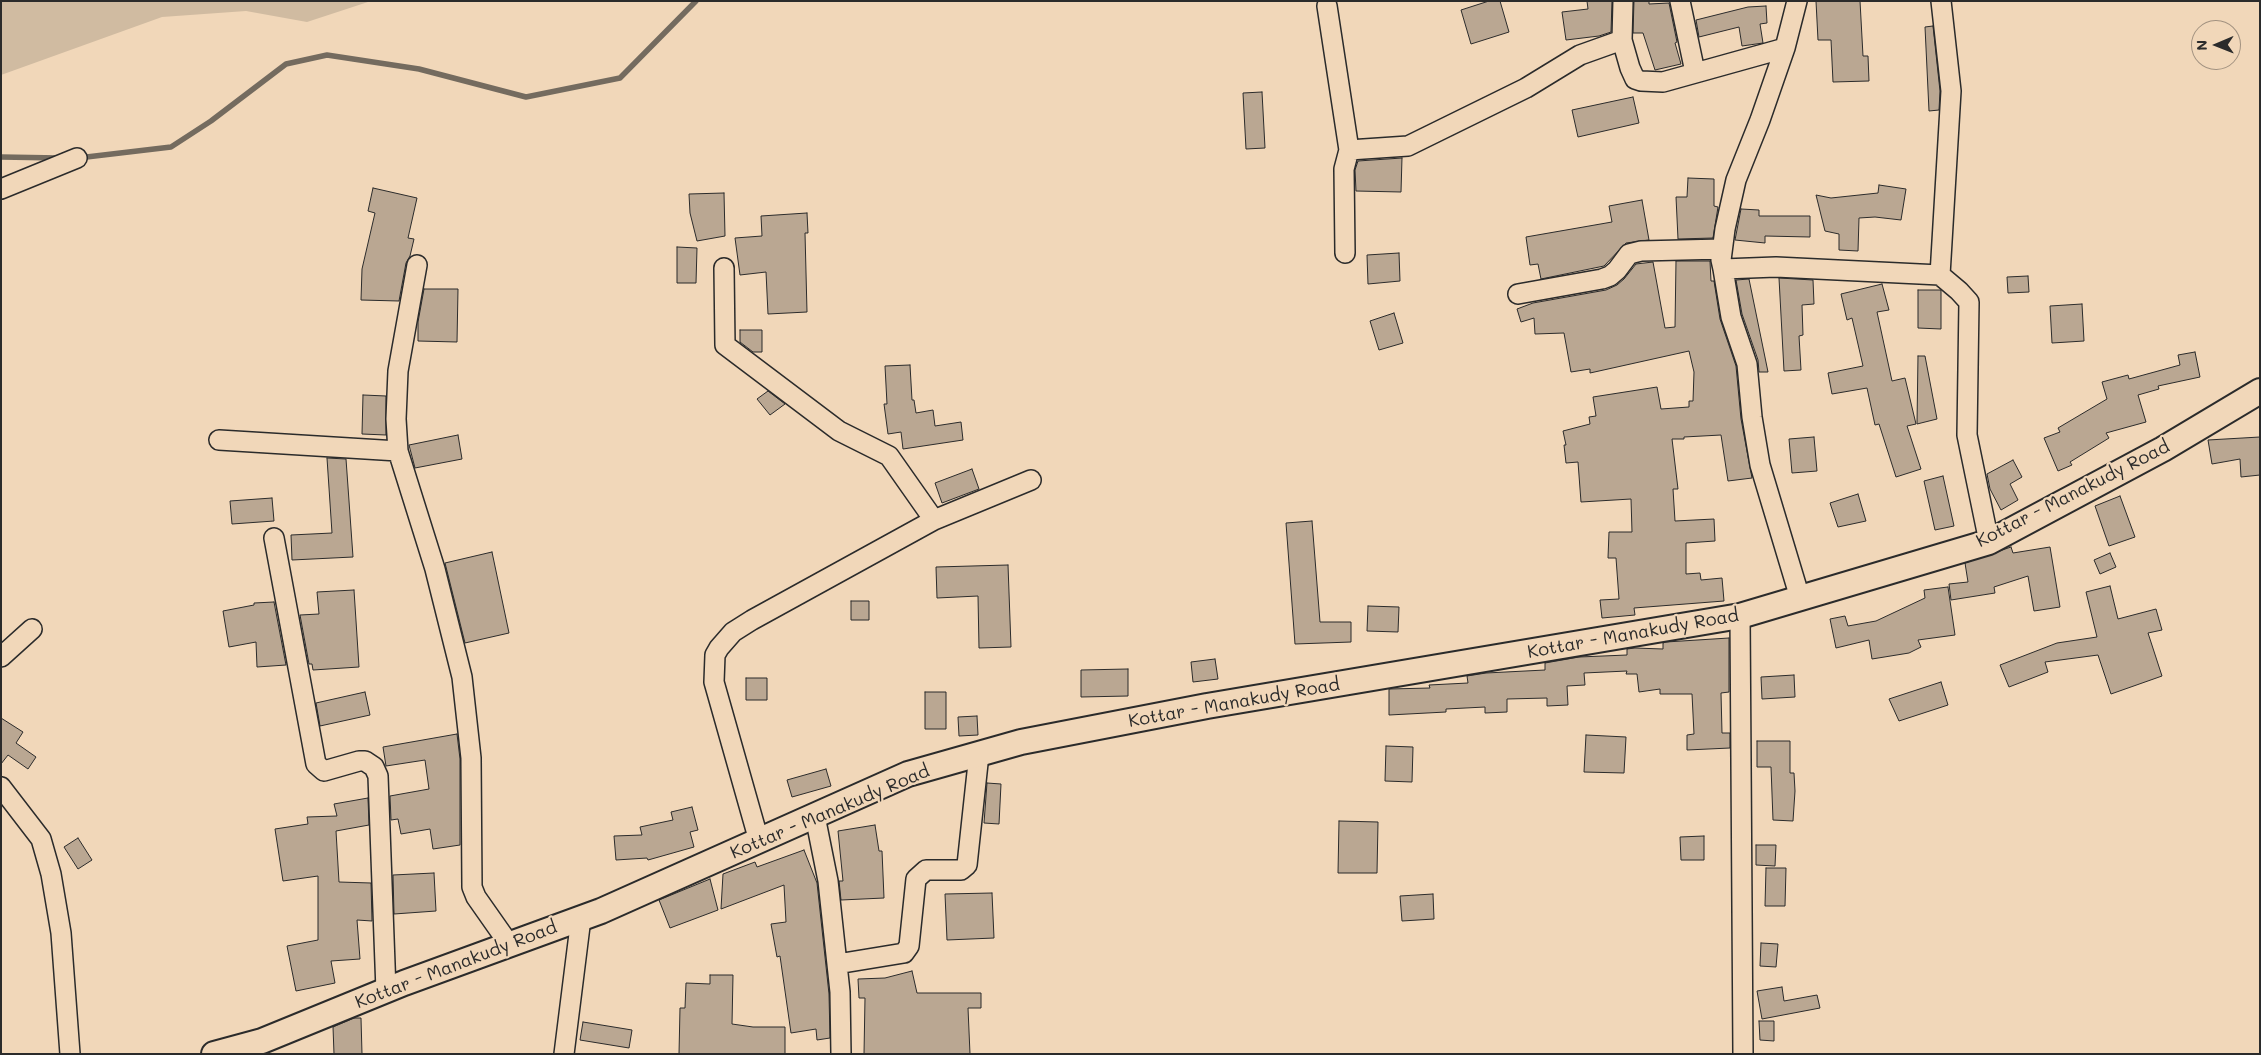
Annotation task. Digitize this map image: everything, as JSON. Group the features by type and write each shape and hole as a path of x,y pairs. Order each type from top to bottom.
{"main road":[{"name":"Kottar - Manakudy Road","path":"214,1054 263,1047 386,991 601,911 908,774 1021,742 1207,706 1740,616 1989,542 2163,449 2260,391"}],"street":[{"path":"1623,1 1622,40 1630,68 1635,79 1641,82 1663,82 1785,48"},
{"path":"1680,1 1695,72"},
{"path":"1797,1 1785,48 1760,120 1736,180 1722,249 1723,269 1731,318 1747,364 1752,416 1760,466 1800,598"},
{"path":"1940,275 1951,91 1941,1"},
{"path":"1328,6 1349,150 1344,169 1345,253"},
{"path":"1349,150 1408,146 1526,88 1580,54 1622,40"},
{"path":"1,189 77,158"},
{"path":"1518,294 1610,276 1629,254 1641,251 1722,249"},
{"path":"417,265 398,371 396,419 398,452 434,569 462,677 471,758 472,887 476,897 509,944"},
{"path":"1723,269 1776,267 1940,275 1969,302 1967,435 1989,542"},
{"path":"724,268 725,345 839,431 888,456 934,520"},
{"path":"218,440 398,452"},
{"path":"760,841 714,682 715,655 718,648 733,632 752,620 934,520 1031,480"},
{"path":"274,538 316,764 319,769 324,771 365,761 374,766 378,776 386,991"},
{"path":"1740,616 1743,1054"},
{"path":"1,657 32,629"},
{"path":"837,964 904,953 909,946 916,880 926,870 961,870 967,865 979,754"},
{"path":"1,787 41,839 51,874 61,933 70,1054"},
{"path":"815,816 828,881 837,964 841,1054"},
{"path":"564,1054 582,918"}],"shaded area":[{"path":"1,1 371,1 307,22 246,11 162,17 1,75"}],"building":[{"path":"1489,1 1500,1 1509,32 1471,44 1461,10"},
{"path":"1587,1 1612,1 1611,32 1599,36 1566,40 1562,12 1588,9"},
{"path":"1634,1 1649,1 1649,4 1669,3 1677,42 1675,43 1681,64 1655,70 1643,33 1633,33"},
{"path":"1816,1 1860,1 1863,56 1868,56 1869,81 1833,82 1831,40 1818,40"},
{"path":"1766,6 1767,23 1760,24 1763,43 1742,46 1739,27 1699,37 1696,20 1748,7"},
{"path":"1933,26 1940,91 1939,110 1929,111 1925,27"},
{"path":"1262,92 1265,148 1246,149 1243,93"},
{"path":"1633,97 1639,123 1578,137 1572,110"},
{"path":"1402,158 1401,192 1356,191 1355,170 1358,161"},
{"path":"1688,178 1714,179 1714,206 1718,207 1713,238 1678,239 1676,197 1687,197"},
{"path":"1879,185 1906,189 1901,220 1875,217 1859,218 1858,251 1839,250 1839,234 1825,231 1816,195 1831,198 1878,193"},
{"path":"373,188 417,198 408,238 414,239 410,256 406,263 399,301 361,300 362,269 375,213 368,211"},
{"path":"724,193 725,236 697,241 690,213 689,194"},
{"path":"1642,200 1649,240 1626,243 1604,266 1541,279 1538,264 1530,265 1526,237 1612,222 1609,206"},
{"path":"1741,209 1759,210 1759,216 1810,216 1810,237 1765,236 1765,243 1735,240"},
{"path":"807,213 808,233 805,233 807,312 768,314 766,272 740,275 735,238 762,236 761,216"},
{"path":"677,247 697,248 696,283 677,283"},
{"path":"1399,253 1400,281 1368,284 1367,255"},
{"path":"1676,261 1710,261 1711,281 1714,281 1720,319 1736,366 1741,419 1752,478 1728,481 1721,435 1672,439 1678,489 1673,489 1675,521 1714,519 1715,541 1686,543 1686,574 1700,573 1701,580 1722,578 1724,601 1634,608 1635,615 1602,618 1600,600 1619,599 1616,558 1608,558 1609,532 1632,532 1631,499 1581,502 1578,462 1566,463 1564,445 1566,445 1563,431 1590,424 1589,417 1596,416 1593,397 1657,387 1661,409 1689,407 1689,401 1693,401 1694,372 1689,351 1590,373 1590,369 1571,372 1564,333 1535,334 1534,318 1521,322 1517,309 1533,303 1606,290 1624,279 1636,264 1653,262 1665,328 1675,327"},
{"path":"2028,276 2029,292 2008,293 2007,277"},
{"path":"1779,278 1813,280 1814,304 1802,305 1803,335 1799,336 1801,370 1784,371"},
{"path":"1749,279 1768,372 1759,372 1758,360 1742,314 1736,280"},
{"path":"1882,284 1889,310 1877,312 1892,381 1905,378 1916,424 1907,426 1921,469 1896,477 1879,424 1875,425 1867,388 1832,394 1828,373 1863,366 1852,318 1847,320 1841,294"},
{"path":"424,289 458,289 457,342 418,341 418,322"},
{"path":"1918,290 1941,290 1941,329 1918,328"},
{"path":"2082,304 2084,341 2052,343 2050,306"},
{"path":"1394,313 1403,343 1379,350 1370,321"},
{"path":"740,330 762,330 762,352 753,352 740,342"},
{"path":"2195,352 2200,377 2158,386 2159,389 2138,395 2146,422 2106,433 2109,438 2070,462 2072,465 2058,471 2044,438 2060,432 2058,428 2107,399 2102,382 2128,375 2129,379 2180,365 2178,355"},
{"path":"1918,356 1925,356 1937,419 1917,424"},
{"path":"910,365 912,400 914,400 916,413 933,410 935,426 961,422 963,440 903,449 901,432 888,434 884,404 887,404 885,366"},
{"path":"768,391 785,404 770,415 757,399"},
{"path":"363,395 386,396 386,435 362,434"},
{"path":"458,435 462,459 415,468 409,445"},
{"path":"1814,437 1817,471 1792,473 1789,439"},
{"path":"2260,437 2260,475 2241,477 2240,459 2212,464 2208,440"},
{"path":"327,458 346,459 353,557 292,560 291,535 332,533"},
{"path":"2013,460 2022,477 2010,484 2018,500 2001,510 1990,489 1987,474"},
{"path":"972,469 979,489 942,503 935,483"},
{"path":"1943,476 1954,526 1935,530 1924,481"},
{"path":"1858,494 1866,521 1838,527 1830,503"},
{"path":"2120,496 2135,537 2109,546 2095,506"},
{"path":"272,498 274,521 232,524 230,501"},
{"path":"1312,521 1320,622 1351,622 1351,642 1295,644 1286,523"},
{"path":"2011,547 2013,553 2050,547 2060,607 2034,611 2028,576 1994,587 1995,593 1951,600 1949,584 1968,582 1965,563"},
{"path":"492,552 509,633 465,643 445,563"},
{"path":"2110,553 2116,567 2100,574 2094,560"},
{"path":"1008,565 1011,647 979,648 978,596 937,598 936,567"},
{"path":"2110,586 2118,619 2156,609 2162,630 2148,633 2162,676 2111,694 2098,655 2045,662 2048,672 2009,687 2000,665 2057,643 2097,637 2086,592"},
{"path":"1948,587 1955,635 1918,640 1921,647 1909,653 1872,659 1869,640 1836,648 1830,619 1845,616 1848,626 1876,621 1925,598 1924,590"},
{"path":"354,590 359,667 313,670 312,664 309,664 300,615 319,614 317,592"},
{"path":"851,601 869,601 869,620 851,620"},
{"path":"274,602 286,665 257,667 256,642 229,647 223,611 254,605 254,603"},
{"path":"1368,606 1399,607 1398,632 1367,631"},
{"path":"1729,638 1729,692 1721,693 1722,733 1730,733 1730,748 1687,750 1687,735 1694,734 1692,694 1660,694 1660,689 1639,692 1637,674 1626,674 1627,671 1584,673 1585,685 1567,686 1568,705 1547,706 1547,698 1507,699 1507,712 1485,713 1485,707 1446,709 1446,712 1389,715 1389,689 1430,688 1429,685 1468,683 1467,676 1486,673 1545,670 1545,663 1579,657 1627,655 1627,649 1663,649 1663,643 1666,642"},
{"path":"1215,659 1218,679 1193,682 1191,662"},
{"path":"1128,669 1128,696 1081,697 1081,670"},
{"path":"1794,675 1795,697 1762,699 1761,677"},
{"path":"746,678 767,678 767,700 746,700"},
{"path":"1941,682 1948,705 1899,721 1889,699"},
{"path":"365,692 370,715 320,726 316,703"},
{"path":"925,692 946,692 946,729 925,729"},
{"path":"977,716 978,735 959,736 958,717"},
{"path":"1,718 23,732 16,743 36,757 28,769 8,755 1,764"},
{"path":"457,734 460,759 460,845 433,849 430,829 401,834 398,819 391,820 390,796 429,789 425,760 386,766 383,747"},
{"path":"1586,735 1626,737 1624,773 1584,772"},
{"path":"1757,741 1790,741 1790,773 1794,773 1795,791 1793,821 1773,820 1771,767 1757,767"},
{"path":"1386,746 1413,747 1412,782 1385,781"},
{"path":"826,769 831,786 792,797 787,780"},
{"path":"987,783 1001,784 999,824 984,823"},
{"path":"368,798 369,825 336,831 339,882 371,883 372,921 357,920 360,959 331,961 335,983 296,991 287,946 318,940 318,876 283,881 275,829 308,824 307,817 337,816 334,804"},
{"path":"692,807 698,830 690,832 694,847 648,860 647,858 616,860 614,836 642,835 640,827 673,820 671,812"},
{"path":"1339,821 1378,822 1377,873 1338,873"},
{"path":"875,825 879,851 882,851 884,898 841,900 839,881 843,881 838,831"},
{"path":"1704,836 1704,860 1681,860 1680,837"},
{"path":"78,838 92,860 78,869 64,847"},
{"path":"1756,845 1776,845 1775,866 1756,865"},
{"path":"804,850 817,883 829,994 830,1038 817,1040 816,1029 791,1033 780,956 777,957 771,924 786,922 784,885 721,909 723,874 755,862 757,867"},
{"path":"1766,868 1786,868 1785,906 1765,906"},
{"path":"434,873 436,911 394,914 393,875"},
{"path":"710,879 718,910 670,928 659,900"},
{"path":"992,893 994,938 947,940 945,894"},
{"path":"1433,894 1434,919 1402,921 1400,896"},
{"path":"1761,943 1778,944 1776,967 1760,966"},
{"path":"912,971 917,993 981,993 981,1008 968,1008 970,1054 864,1054 865,998 859,998 858,979 885,978"},
{"path":"710,975 733,975 732,1024 753,1027 785,1027 785,1054 679,1054 680,1008 685,1008 686,983 710,984"},
{"path":"1782,987 1784,1001 1817,995 1820,1008 1762,1019 1757,991"},
{"path":"354,1018 361,1018 362,1054 334,1054 333,1027"},
{"path":"1759,1021 1774,1021 1774,1041 1760,1040"},
{"path":"583,1022 632,1030 629,1048 580,1040"}],"waterway":[{"path":"78,158 171,147 211,121 286,64 327,55 419,69 526,97 620,78 696,1"},
{"path":"1,157 59,158"}]}
